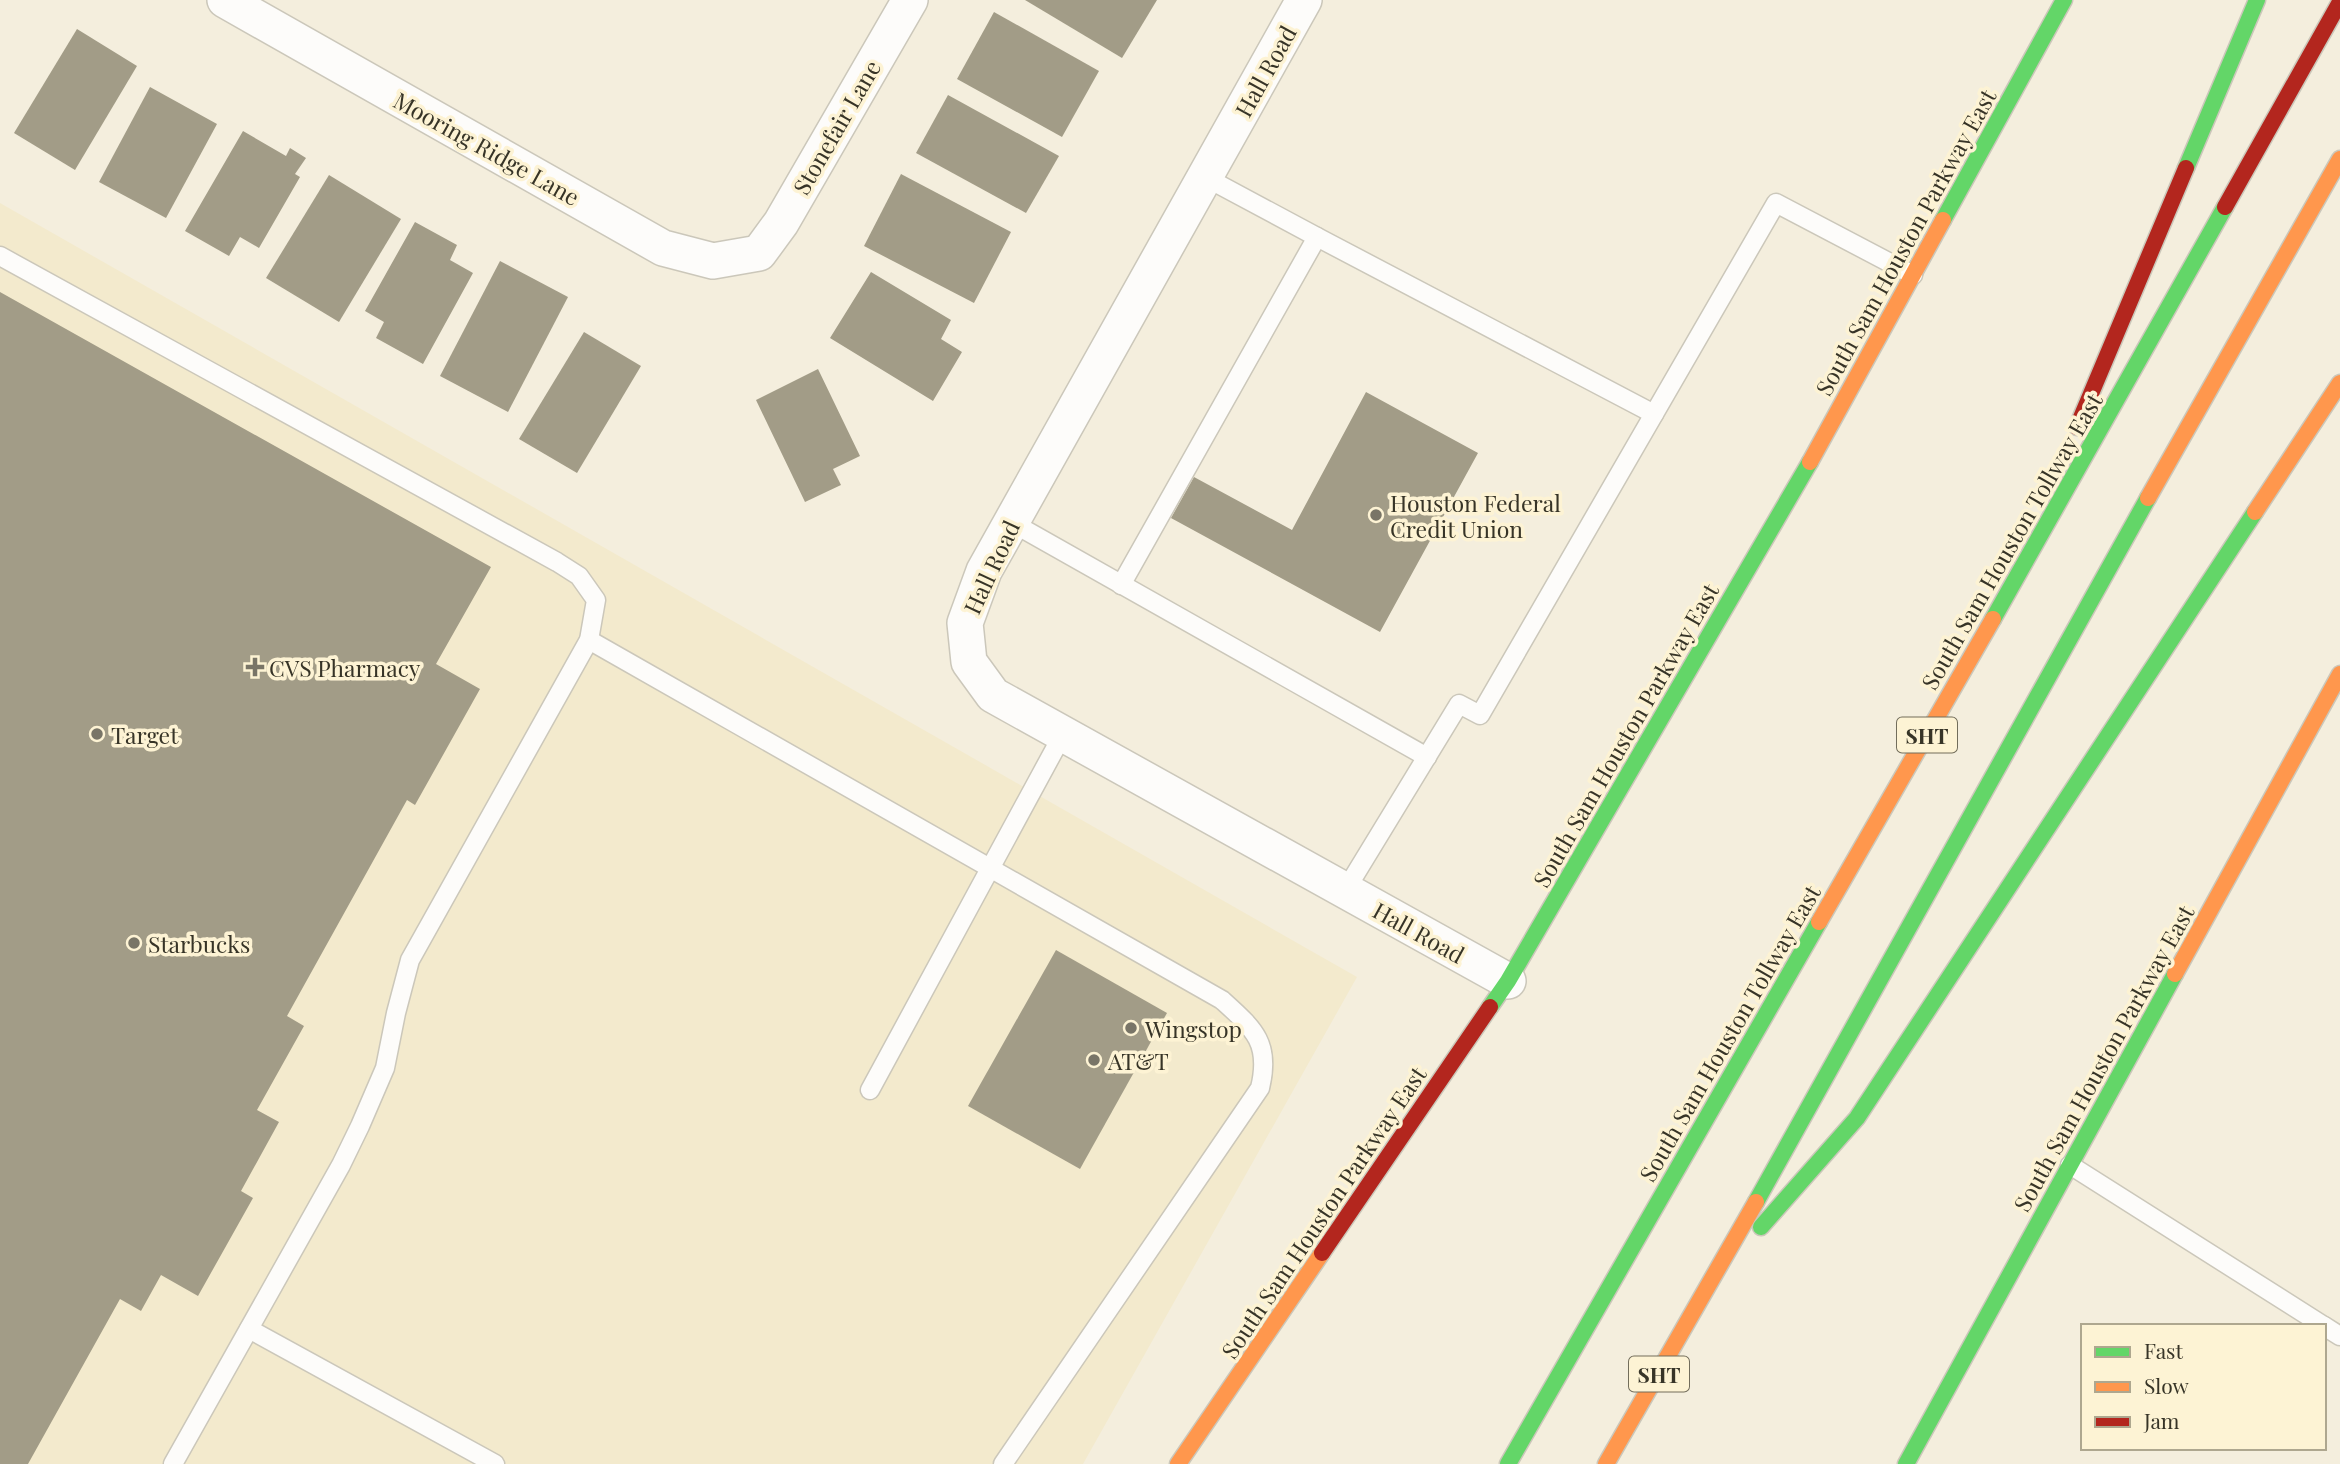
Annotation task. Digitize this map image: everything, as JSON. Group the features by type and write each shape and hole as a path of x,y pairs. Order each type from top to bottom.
{"main road":[{"name":"South Sam Houston Parkway East","path":"1178,1464 1508,981 1815,453 2064,0"},
{"path":"2070,445 2257,0"},
{"name":"South Sam Houston Tollway East","path":"1508,1464 2006,597 2340,2"},
{"name":"SHT","path":"1606,1464 1711,1284 2114,558 2340,159"},
{"path":"1711,1284 1857,1118 2340,383"},
{"path":"2006,597 2059,470"},
{"name":"South Sam Houston Parkway East","path":"1906,1464 2340,674"}],"street":[{"name":"Mooring Ridge Lane","path":"225,0 663,247 713,261 760,253"},
{"name":"Stonefair Lane","path":"760,253 781,223 910,0"},
{"name":"Hall Road","path":"1304,0 984,570 965,623 969,662 993,695 1508,981"}],"lane":[{"path":"1205,177 1654,414"},
{"path":"1345,891 1459,704 1480,715 1776,203 1913,275"},
{"path":"1121,585 1317,237"},
{"path":"0,256 557,562 579,576 596,600 589,640 410,960 384,1068 341,1166 173,1464"},
{"path":"1011,522 1427,757"},
{"path":"589,640 1222,1000 1246,1022 1262,1046 1265,1068 1260,1088 1003,1464"},
{"path":"870,1090 1063,734"},
{"path":"2070,1165 2321,1324"},
{"path":"249,1329 495,1464"}],"shaded area":[{"path":"0,203 1357,977 1083,1464 0,1464"}],"building":[{"path":"1025,0 1157,0 1122,58"},
{"path":"994,12 1099,71 1062,137 957,79"},
{"path":"77,29 137,66 75,170 14,133"},
{"path":"150,87 217,124 166,218 99,182"},
{"path":"948,95 1059,156 1026,213 916,153"},
{"path":"243,131 286,156 290,148 306,158 295,174 300,177 259,248 240,237 229,256 185,231"},
{"path":"901,174 1011,232 974,303 864,246"},
{"path":"329,175 401,219 339,322 266,278"},
{"path":"415,222 457,245 450,260 473,273 423,364 376,338 384,322 365,311"},
{"path":"500,261 568,297 508,412 440,376"},
{"path":"871,272 951,320 941,339 962,352 933,401 830,338"},
{"path":"0,292 491,567 436,664 480,689 415,805 407,800 287,1016 304,1026 257,1110 279,1122 241,1191 253,1198 198,1296 161,1275 141,1311 120,1299 28,1464 0,1464"},
{"path":"584,332 641,366 577,473 519,439"},
{"path":"818,369 860,456 833,469 841,485 805,502 756,400"},
{"path":"1366,392 1478,453 1380,632 1171,518 1194,477 1292,530"},
{"path":"1056,950 1167,1013 1080,1169 968,1106"}],"traffic: fast":[{"path":"1943,220 2064,0"},
{"path":"2186,168 2257,0"},
{"path":"1993,619 2225,207"},
{"path":"1490,1007 1508,981 1810,462"},
{"path":"1756,1202 2148,498"},
{"path":"1761,1227 1857,1118 2255,512"},
{"path":"1508,1464 1819,922"},
{"path":"1906,1464 2175,974"}],"traffic: slow":[{"path":"2148,498 2340,159"},
{"path":"1810,462 1943,220"},
{"path":"2255,512 2340,383"},
{"path":"1819,922 1993,619"},
{"path":"2175,974 2340,674"},
{"path":"1606,1464 1756,1202"},
{"path":"1178,1464 1322,1253"}],"traffic: jam":[{"path":"2225,207 2340,2"},
{"path":"2077,427 2186,168"},
{"path":"1322,1253 1490,1007"}],"place":[{"name":"Houston Federal Credit Union","path":"1376,515"},
{"name":"CVS Pharmacy","path":"255,667"},
{"name":"Target","path":"97,734"},
{"name":"Starbucks","path":"134,943"},
{"name":"Wingstop","path":"1131,1028"},
{"name":"AT&T","path":"1094,1060"}]}
